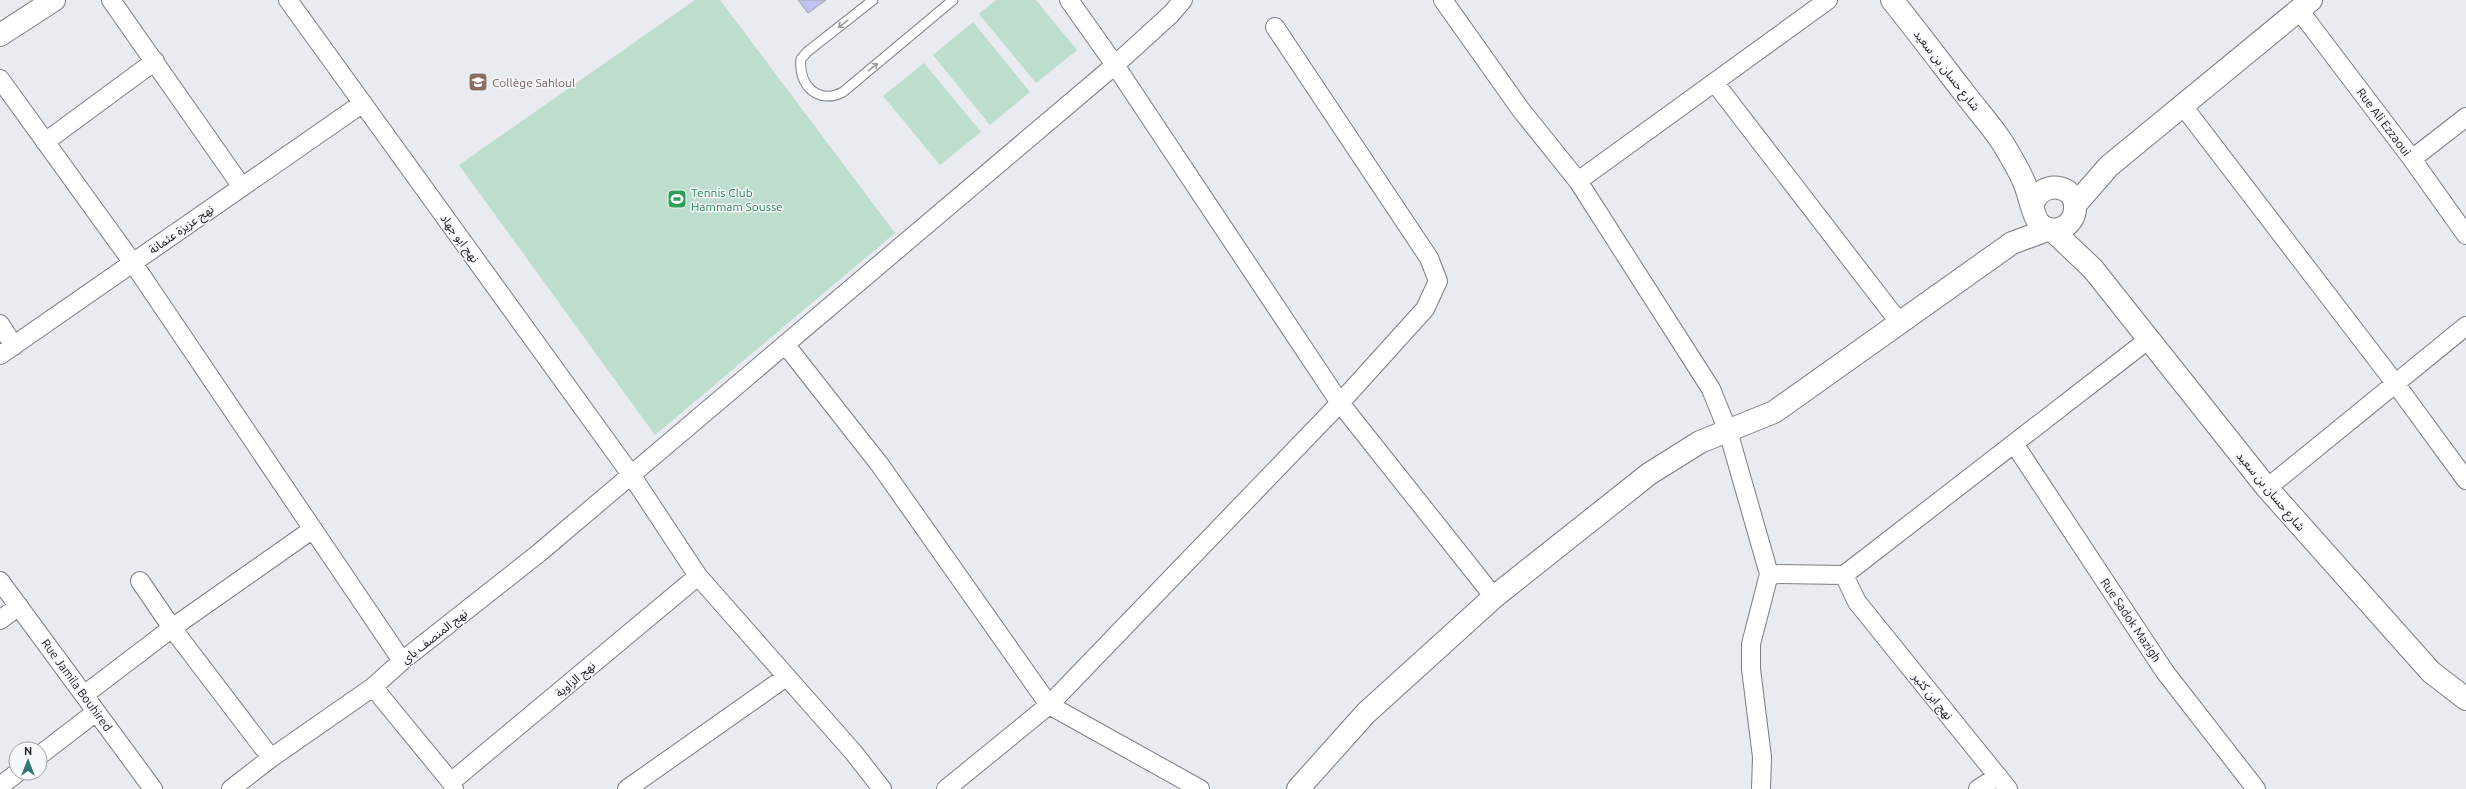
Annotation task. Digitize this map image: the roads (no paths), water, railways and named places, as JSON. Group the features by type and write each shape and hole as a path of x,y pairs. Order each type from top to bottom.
{"street":[{"path":"0,35 54,0"},
{"path":"111,0 242,187"},
{"name":"نهج ابو جهاد","path":"288,0 632,476 698,576 854,753 882,789"},
{"path":"1069,0 1115,64 1340,403 1494,597"},
{"name":"نهج المنصف باي","path":"231,789 271,758 373,687 402,660 539,553 632,476 1115,64 1171,14 1184,0"},
{"path":"1443,0 1521,110 1578,181 1711,389 1728,431 1769,574 1751,644 1751,670 1762,757 1761,789"},
{"path":"1578,181 1828,0"},
{"name":"شارع حسان بن سعيد","path":"1892,0 2001,140 2024,182 2033,208"},
{"path":"1298,789 1366,713 1494,597 1649,474 1700,442 1774,412 1899,322 2012,244 2025,229 2038,193 2094,175 2109,166 2305,5"},
{"name":"Rue Ali Ezzaoui","path":"2305,5 2466,235"},
{"path":"946,789 1049,705 1340,403 1425,309 1438,281 1429,258 1275,27"},
{"path":"45,142 154,61"},
{"path":"0,79 133,263 402,660"},
{"path":"1715,83 1899,322"},
{"name":"نهج عزيزة عثمانة","path":"7,350 363,103"},
{"path":"2183,106 2395,383 2466,480"},
{"path":"2412,159 2466,117"},
{"name":"شارع حسان بن سعيد","path":"2001,140 2057,187"},
{"path":"2075,208 2109,166"},
{"path":"2012,244 2051,230 2065,227 2074,217 2075,208 2070,194 2057,187"},
{"path":"2033,208 2038,223 2051,230"},
{"name":"شارع حسان بن سعيد","path":"2075,208 2093,269"},
{"name":"شارع حسان بن سعيد","path":"2051,230 2093,269 2267,488 2431,672 2466,699"},
{"path":"0,324 7,350"},
{"path":"2267,488 2466,326"},
{"path":"1769,574 1844,575 2015,445 2149,339"},
{"path":"786,344 914,511 1049,705 1200,789"},
{"name":"Rue Sadok Mazigh","path":"2015,445 2165,672 2256,789"},
{"path":"84,694 172,628 313,529"},
{"name":"نهج ابن كثير","path":"1844,575 1857,602 2003,783"},
{"name":"نهج الزاوية","path":"452,785 698,576"},
{"name":"Rue Jamila Bouhired","path":"0,581 153,789"},
{"path":"140,581 172,628 271,758"},
{"path":"0,620 19,606"},
{"path":"627,789 786,677"},
{"path":"373,687 452,785"},
{"path":"48,749 96,712"},
{"path":"0,786 8,780"},
{"path":"1978,789 2003,783"}],"lane":[{"path":"873,0 807,52 801,59 802,76 813,91 820,96 832,97 843,92 953,0"}],"place":[{"name":"Collège Sahloul","path":"478,82"},
{"name":"Tennis Club Hammam Sousse","path":"677,199"}]}
